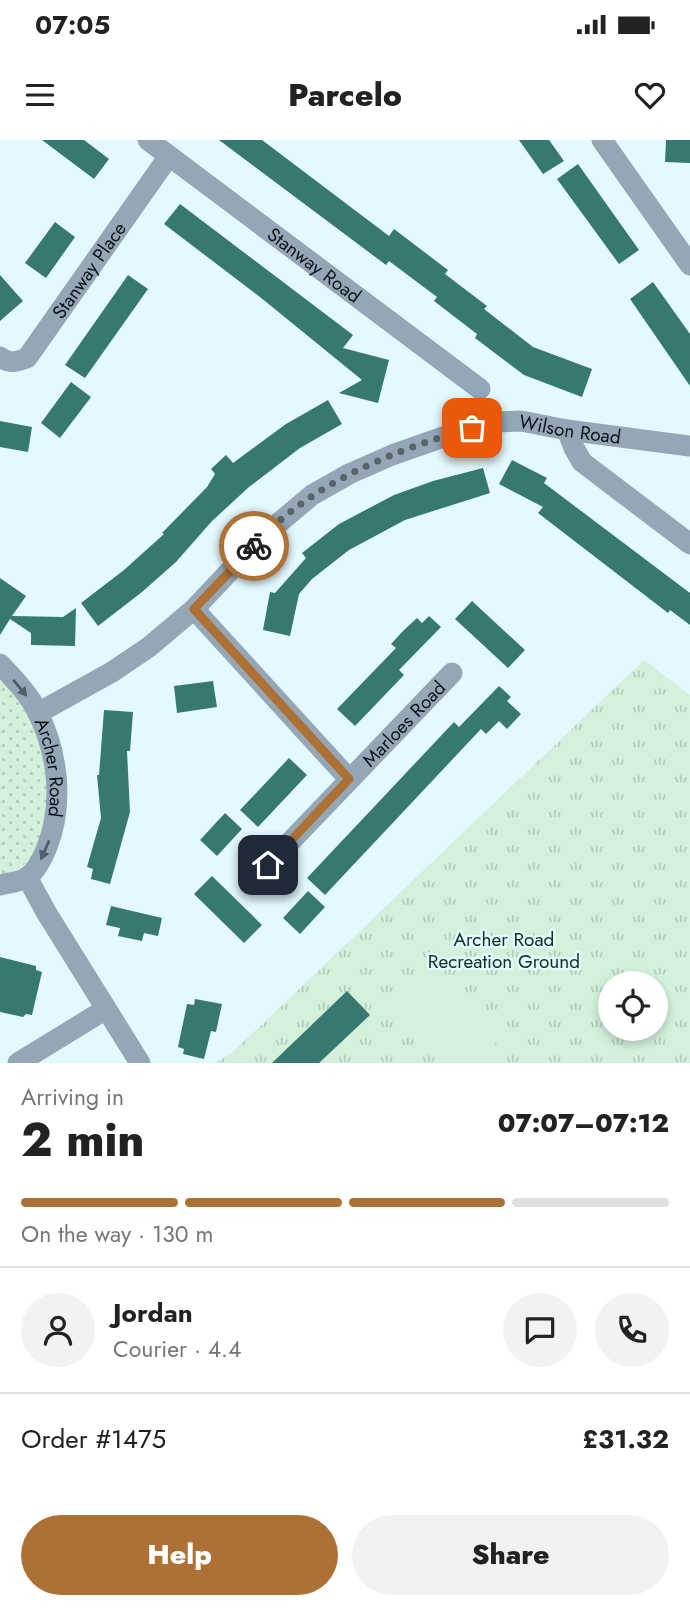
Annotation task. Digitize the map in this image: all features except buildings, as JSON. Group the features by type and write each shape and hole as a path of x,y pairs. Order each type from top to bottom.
{"street":[{"name":"Stanway Road","path":"148,140 480,389"},
{"path":"602,140 690,265"},
{"name":"Stanway Place","path":"0,357 16,362 27,358 169,156"},
{"name":"Wilson Road","path":"38,713 111,673 149,647 194,609 261,538 312,495 349,474 392,455 495,422 521,422 690,446"},
{"path":"567,430 582,462 690,544"},
{"path":"194,609 349,779"},
{"name":"Archer Road","path":"0,664 32,701 38,713 51,751 58,793 55,826 42,858 27,877"},
{"name":"Marloes Road","path":"268,865 452,673"},
{"path":"0,885 27,877 140,1063"},
{"path":"18,1063 106,1009"}],"green space":[{"name":"Archer Road Recreation Ground","path":"644,660 690,695 690,1063 215,1063 233,1052"},
{"path":"0,679 21,704 35,731 42,754 47,806 43,831 35,852 21,867 0,875"},
{"path":"433,961 504,1035 475,1063 446,1063 389,1004"}],"way so far":[{"path":"254,546 312,495 349,474 392,455 472,428"}],"route":[{"path":"254,546 194,609 349,779 268,865"}]}
